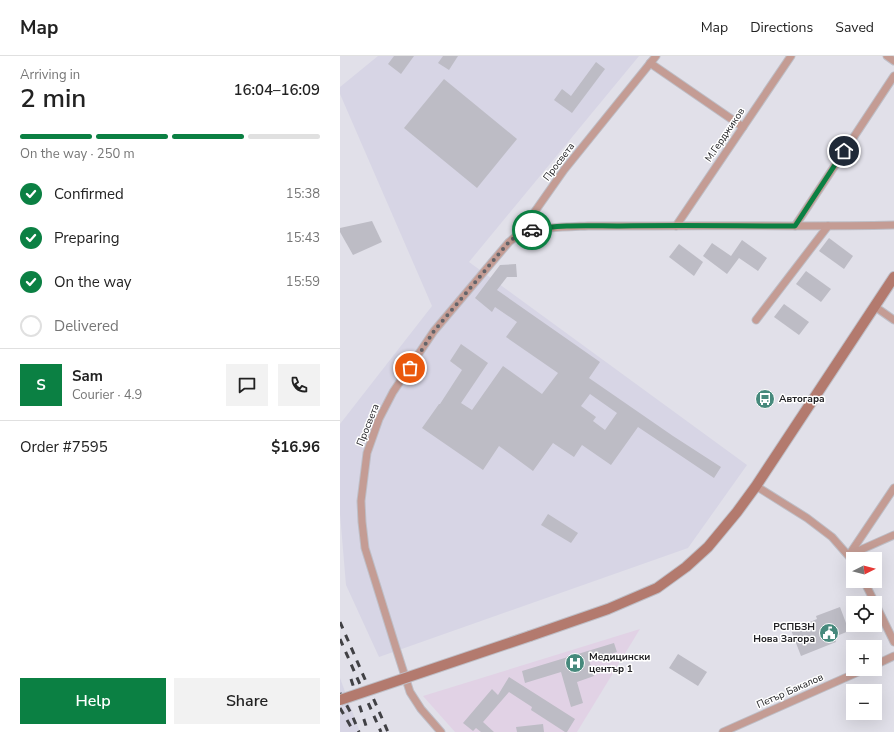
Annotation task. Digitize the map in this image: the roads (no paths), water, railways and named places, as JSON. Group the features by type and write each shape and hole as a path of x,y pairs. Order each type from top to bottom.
{"main road":[{"path":"340,700 608,609 657,588 686,567 708,547 756,486 894,277"}],"street":[{"name":"Просвета","path":"441,732 421,709 410,692 365,548 361,501 367,453 379,419 393,392 434,331 509,242 519,234 564,170 656,56"},
{"name":"М.Герджиков","path":"676,226 791,56"},
{"path":"887,56 894,61"},
{"path":"650,63 743,127"},
{"path":"795,226 894,76"},
{"path":"519,234 548,227 894,225"},
{"path":"756,320 828,226"},
{"path":"874,306 894,320"},
{"path":"756,486 832,536 846,552"},
{"path":"855,552 894,488"},
{"path":"863,552 894,536"},
{"path":"882,617 894,642"},
{"path":"882,662 894,656"},
{"name":"Петър Бакалов","path":"727,731 849,676"}],"railway":[{"path":"340,622 388,732"},
{"path":"340,639 381,732"},
{"path":"351,679 368,732"},
{"path":"340,693 359,732"},
{"path":"340,708 354,732"}],"place":[{"name":"Автогара","path":"765,399"},
{"name":"РСПБЗН Нова Загора","path":"829,633"},
{"name":"Медицински център 1","path":"575,663"}]}
